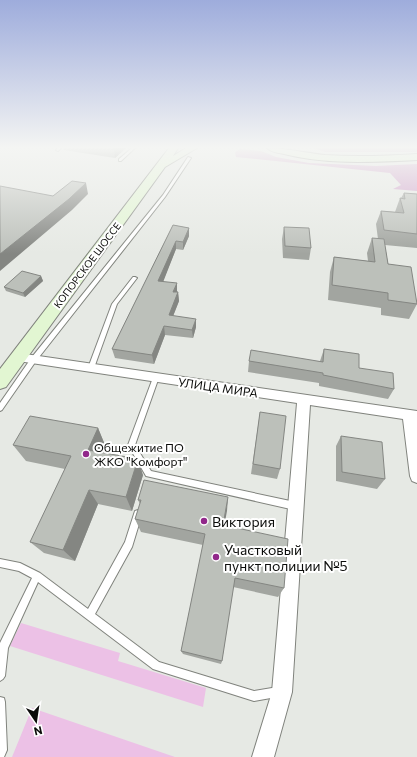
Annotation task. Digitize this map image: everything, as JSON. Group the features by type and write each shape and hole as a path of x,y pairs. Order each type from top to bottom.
{"main road":[{"name":"КОПОРСКОЕ ШОССЕ","path":"0,382 147,183"}],"street":[{"name":"УЛИЦА МИРА","path":"18,357 413,416"},
{"path":"263,757 282,692 304,399"},
{"path":"413,416 417,476"}],"lane":[{"path":"0,408 34,359 164,196 172,183"},
{"path":"92,368 115,304 135,278"},
{"path":"156,377 131,445 148,477 295,506"},
{"path":"89,615 129,544 139,509"},
{"path":"0,563 20,567 37,576 156,666 254,696 282,692"},
{"path":"0,676 3,647 37,576"},
{"path":"0,702 2,750 0,754"}],"shaded area":[{"path":"399,183 417,183 417,191 393,189 401,185"},
{"path":"21,623 120,653 118,661 206,688 203,707 10,646"},
{"path":"32,708 175,757 12,757"}],"building":[{"path":"69,183 86,183 69,199 0,254 0,186 53,196"},
{"path":"404,193 417,194 417,234 384,230 381,211 404,213 400,198 405,199"},
{"path":"173,225 189,228 183,242 176,241 158,281 177,283 173,292 178,292 169,315 196,319 192,330 164,326 152,355 112,349"},
{"path":"284,227 309,228 311,248 285,246"},
{"path":"372,238 384,239 388,264 411,267 417,304 388,300 388,293 332,285 334,257 375,262"},
{"path":"22,271 41,276 23,293 4,287"},
{"path":"324,349 359,354 359,368 393,373 394,389 323,375 323,373 249,361 251,350 323,362"},
{"path":"260,412 286,416 280,469 253,464"},
{"path":"30,416 98,428 88,450 138,459 126,497 89,490 63,550 30,542 71,456 13,445"},
{"path":"341,436 382,442 385,479 342,472"},
{"path":"144,480 228,497 223,525 288,539 284,588 235,578 222,661 181,651 205,534 135,519 141,500 138,500"}],"place":[{"name":"Общежитие ПО ЖКО \"Комфорт\"","path":"86,454"},
{"name":"Виктория","path":"204,521"},
{"name":"Участковый пункт полиции №5","path":"216,557"}]}
